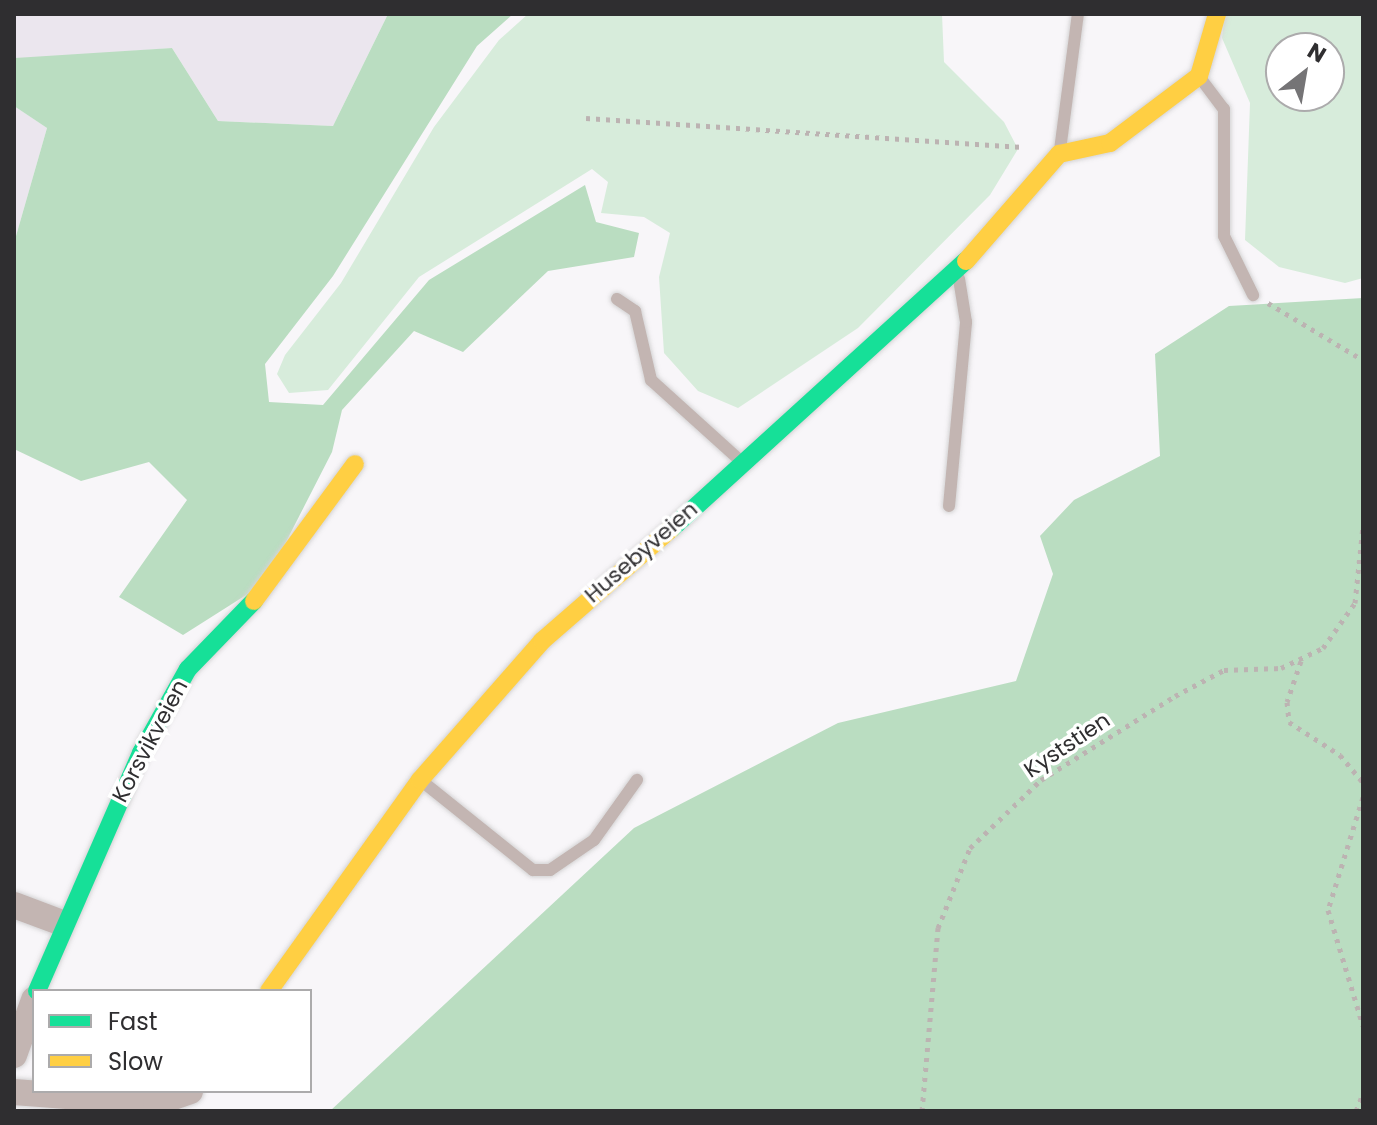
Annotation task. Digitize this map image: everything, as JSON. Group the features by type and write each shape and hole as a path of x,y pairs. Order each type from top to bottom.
{"street":[{"path":"1059,154 1110,143 1199,76 1217,14"},
{"name":"Husebyveien","path":"270,989 420,780 542,641 958,271 1059,154"},
{"name":"Korsvikveien","path":"38,989 62,923 188,669 262,593 355,464"},
{"path":"14,905 62,923"},
{"path":"14,1055 32,1006"},
{"path":"14,1092 156,1103 184,1093"}],"lane":[{"path":"1059,154 1078,14"},
{"path":"1199,76 1224,109 1224,236 1253,295"},
{"path":"949,506 966,322 958,271"},
{"path":"617,299 635,311 651,380 743,463"},
{"path":"420,780 533,870 550,870 594,840 637,780"}],"path":[{"path":"586,118 1059,154"},
{"path":"1253,295 1363,360"},
{"path":"1363,526 1355,603 1323,648 1301,661 1287,702 1289,722 1340,755 1363,782"},
{"name":"Kyststien","path":"922,1111 938,928 982,833 1041,780 1175,696 1248,664 1281,668 1301,661"},
{"path":"1363,797 1328,910 1363,1026"},
{"path":"1356,1111 1363,1094"}],"shaded area":[{"path":"14,14 388,14 333,126 218,121 172,48 14,60"},
{"path":"14,106 47,128 14,243"}],"green space":[{"path":"388,14 513,14 477,46 333,276 265,364 269,402 323,405 429,280 585,185 596,222 639,233 634,257 548,271 463,352 414,331 342,410 332,452 265,583 183,635 119,597 187,500 149,462 81,481 14,449 14,243 47,128 14,106 15,58 172,48 218,121 333,126"},
{"path":"528,14 942,14 944,62 1004,122 1018,149 990,195 858,328 738,408 698,391 664,353 659,277 670,233 644,217 601,213 608,182 592,169 419,277 328,390 289,393 277,374 285,355 341,283 434,127 499,40"},
{"path":"1225,14 1363,14 1363,278 1345,283 1279,267 1245,240 1250,103 1222,38"},
{"path":"1363,298 1363,1111 330,1111 634,828 838,723 1016,681 1053,574 1040,536 1074,500 1160,456 1155,354 1229,306"}],"traffic: fast":[{"path":"671,529 966,261"},
{"path":"38,989 141,753 188,669 254,601"}],"traffic: slow":[{"path":"966,261 1059,154 1110,143 1199,76 1217,14"},
{"path":"254,601 355,464"},
{"path":"270,989 420,780 542,641 671,529"}]}
